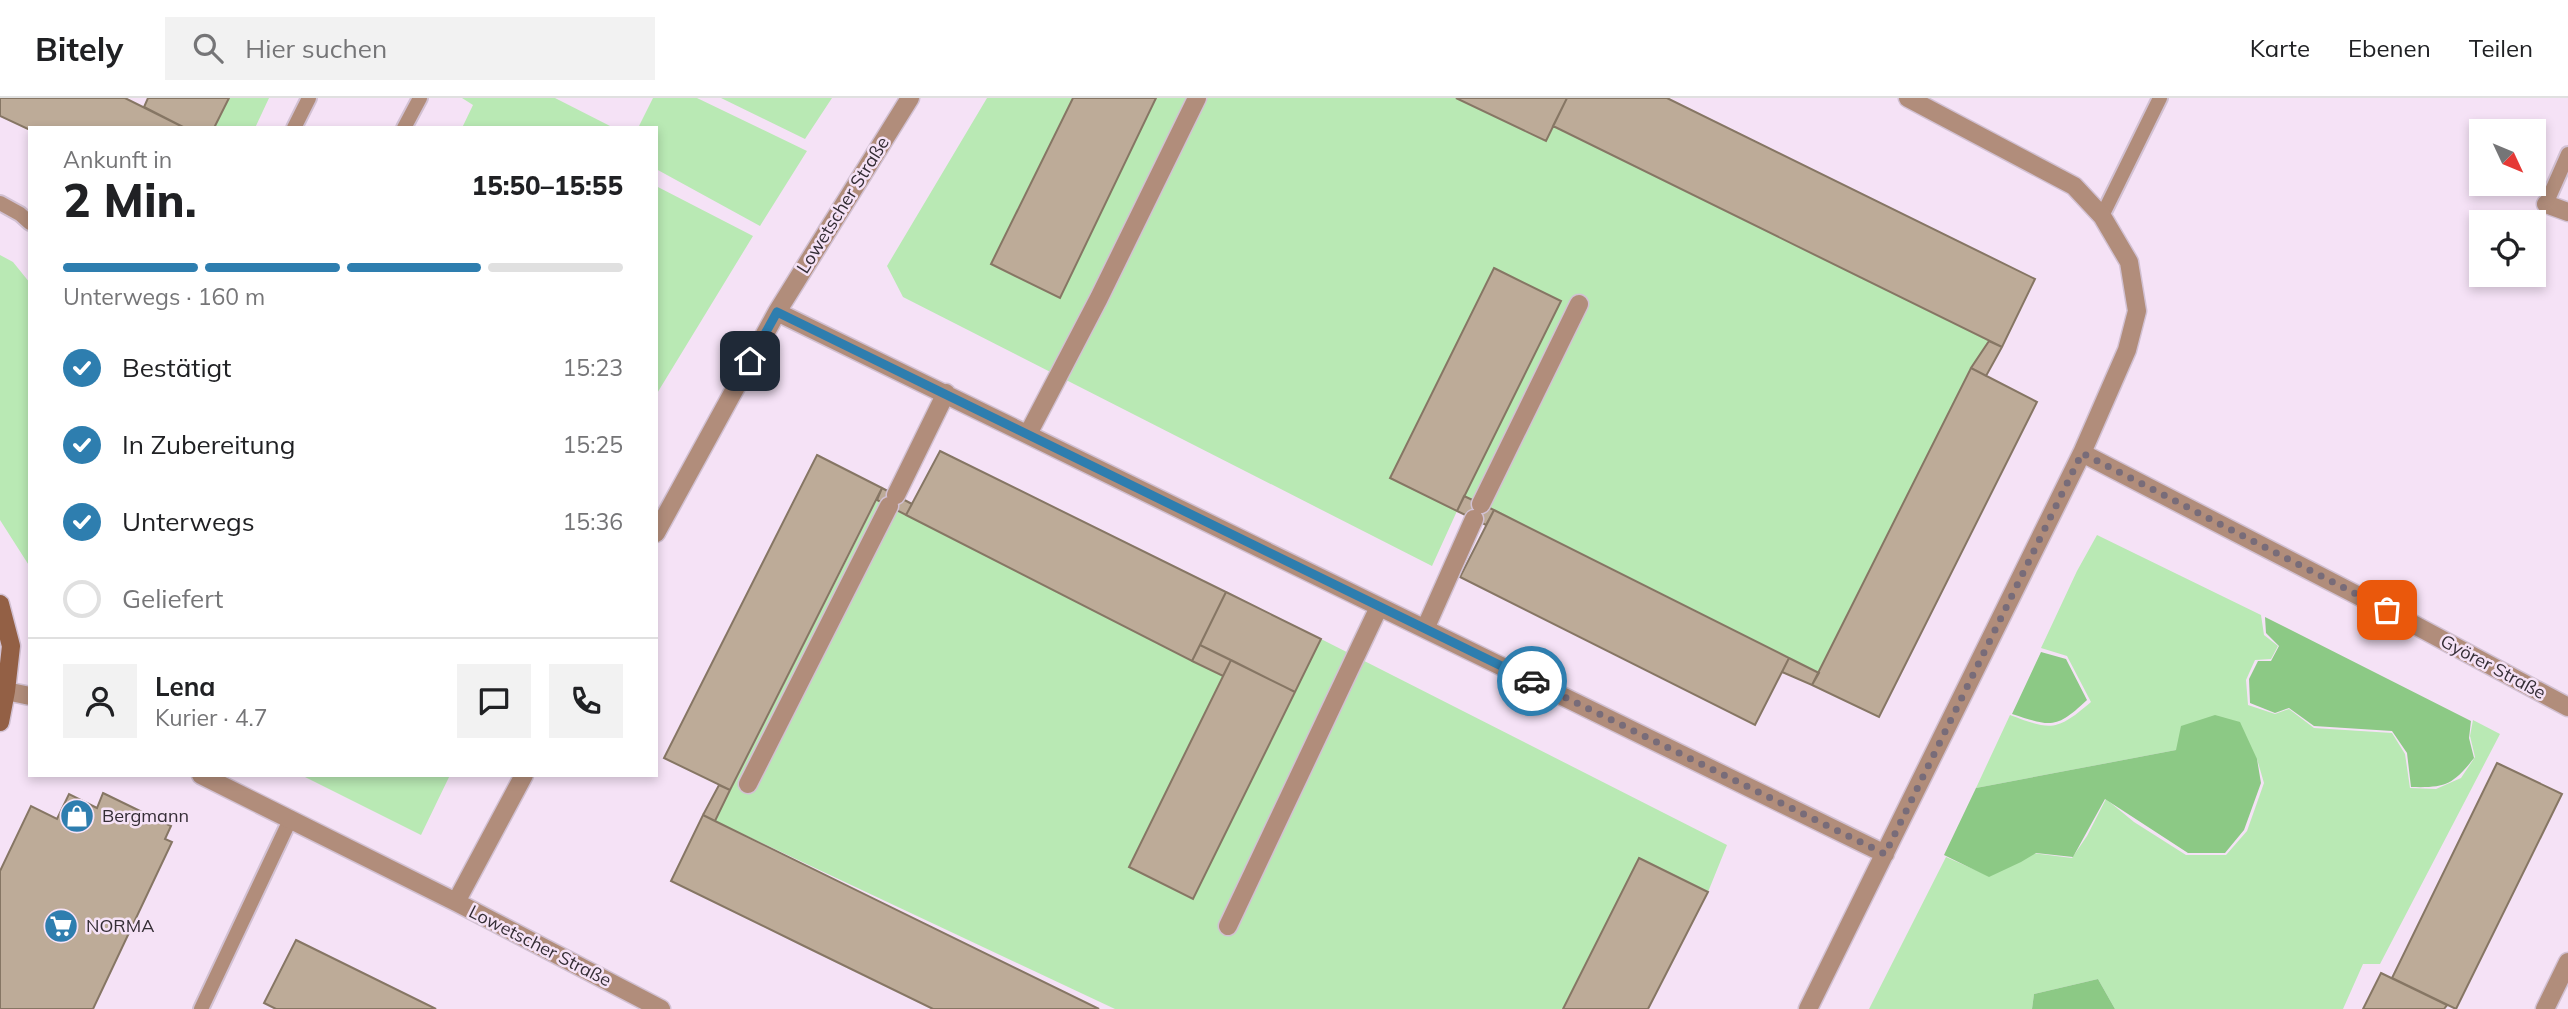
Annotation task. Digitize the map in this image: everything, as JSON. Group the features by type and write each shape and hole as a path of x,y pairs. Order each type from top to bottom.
{"street":[{"name":"Lowetscher Straße","path":"658,529 777,312 910,98"},
{"path":"1028,434 1099,298 1197,98"},
{"path":"1808,1009 2082,453 2127,350 2137,311 2129,262 2102,216 2074,186 1908,98"},
{"path":"2546,204 2568,212"},
{"path":"1425,629 1478,512 1579,304"},
{"path":"777,312 1885,854"},
{"path":"748,785 946,393"},
{"name":"Györer Straße","path":"2082,453 2412,622 2568,707"},
{"path":"0,604 11,646 0,722"},
{"path":"1228,926 1379,607"},
{"path":"3,687 28,695"},
{"name":"Lowetscher Straße","path":"205,777 456,902 661,1009"},
{"name":"Lowetscher Straße","path":"456,902 523,777"},
{"path":"2545,1009 2568,962"}],"lane":[{"path":"295,126 309,98"},
{"path":"405,126 420,98"},
{"path":"2102,216 2160,98"},
{"path":"2546,204 2568,154"},
{"path":"0,203 28,221"},
{"path":"201,1009 290,820"}],"green space":[{"path":"229,98 269,98 256,126 215,126"},
{"path":"462,98 555,98 610,126 463,126 473,105"},
{"path":"653,98 697,98 807,151 760,226 658,170 658,126 639,126"},
{"path":"721,98 832,98 805,139"},
{"path":"987,98 1073,98 991,264 1060,298 1156,98 1456,98 1545,141 1553,126 1989,341 1971,368 1819,673 1464,496 1390,478 1457,511 1432,566 903,297 887,266"},
{"path":"658,187 753,236 658,392"},
{"path":"0,255 13,262 28,281 28,564 0,520"},
{"path":"877,500 1223,676 1129,866 1193,899 1321,639 1727,845 1708,892 1639,858 1563,1009 1115,1009 715,821"},
{"path":"2097,535 2261,615 2264,635 2278,646 2271,659 2255,660 2246,680 2248,705 2275,714 2289,709 2314,728 2392,733 2405,754 2410,788 2436,789 2461,778 2475,757 2470,736 2473,720 2500,734 2380,964 2363,964 2343,1009 2115,1009 2098,979 2034,994 2032,1009 1869,1009 1946,857 1989,876 2032,853 2072,858 2106,799 2134,822 2186,855 2226,855 2247,831 2264,783 2257,759 2176,750 1976,788 2010,715 2036,724 2054,725 2070,719 2091,702 2067,656 2041,648"},
{"path":"2265,617 2471,721 2469,738 2474,758 2460,774 2447,783 2432,787 2411,787 2407,753 2392,731 2314,726 2289,708 2275,713 2250,703 2249,679 2258,661 2271,661 2279,646 2266,633"},
{"path":"2041,652 2066,659 2087,700 2068,716 2053,723 2012,714"},
{"path":"2215,715 2240,722 2257,759 2261,783 2244,830 2225,853 2188,853 2105,799 2073,857 2036,853 1989,877 1944,855 1976,788 2176,750 2181,726"},
{"path":"305,777 449,777 421,835"},
{"path":"2098,979 2115,1009 2032,1009 2034,994"}],"building":[{"path":"0,98 125,98 181,126 28,126 28,129 0,116"},
{"path":"148,98 229,98 215,126 181,126 144,107"},
{"path":"1073,98 1156,98 1060,298 991,264"},
{"path":"1456,98 1567,98 1546,141"},
{"path":"1567,98 1667,98 2035,279 2002,347 1553,126"},
{"path":"1494,268 1561,301 1457,511 1390,478"},
{"path":"1989,341 2002,347 1986,376 1971,368"},
{"path":"1971,368 2037,402 1879,717 1812,685"},
{"path":"940,451 1226,592 1192,661 906,515"},
{"path":"817,455 882,488 730,790 664,758"},
{"path":"882,488 912,504 906,515 877,500"},
{"path":"1464,496 1494,510 1486,525 1457,511"},
{"path":"1494,510 1789,658 1755,725 1460,577"},
{"path":"1226,592 1321,639 1295,692 1200,645"},
{"path":"1200,645 1231,660 1223,676 1192,661"},
{"path":"1789,658 1819,673 1812,685 1782,672"},
{"path":"1231,660 1295,692 1193,899 1129,867"},
{"path":"2497,763 2562,794 2456,1009 2392,978"},
{"path":"719,785 730,790 715,821 703,815"},
{"path":"103,793 171,826 165,839 172,842 93,1009 0,1009 0,871 31,806 57,819 69,794 97,808"},
{"path":"703,815 1099,1009 933,1009 671,881"},
{"path":"1639,858 1708,892 1648,1009 1563,1009"},
{"path":"296,940 436,1009 276,1009 264,1003"},
{"path":"2381,973 2447,1005 2444,1009 2363,1009"}],"way so far":[{"path":"1532,681 1885,854 2082,453 2387,610"}],"place":[{"name":"Bergmann","path":"77,816"},
{"name":"NORMA","path":"61,926"}],"route":[{"path":"750,361 777,312 1532,681"}]}
